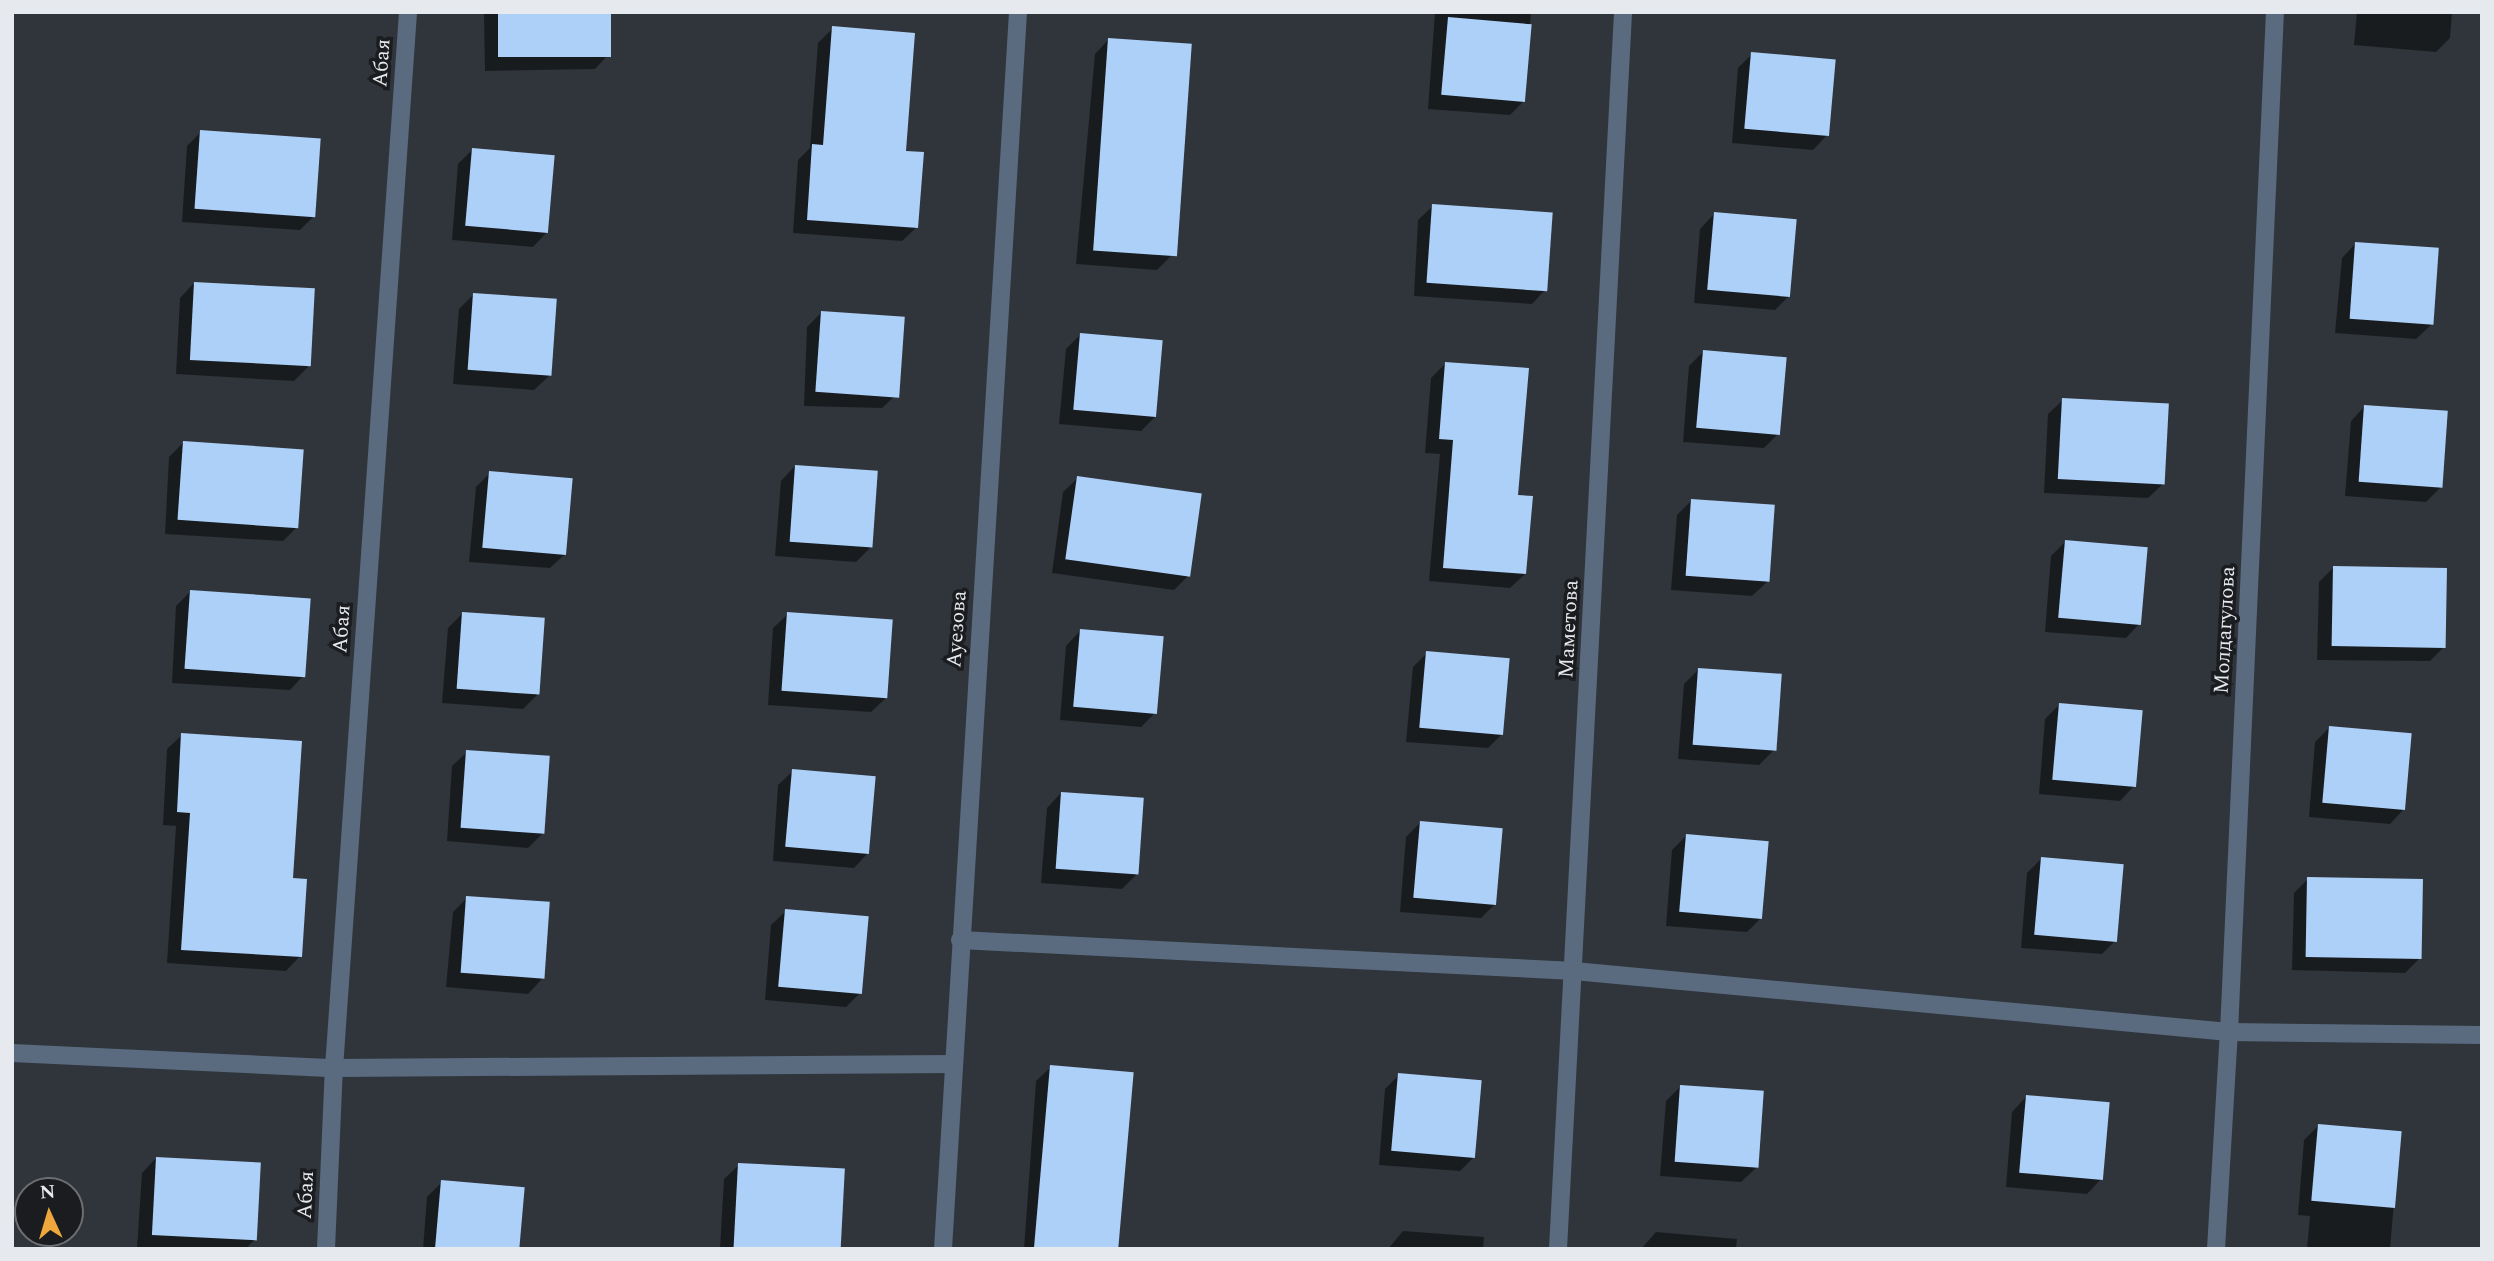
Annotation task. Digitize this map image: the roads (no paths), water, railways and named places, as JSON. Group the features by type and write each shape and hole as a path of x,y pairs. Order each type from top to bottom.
{"street":[{"name":"Абая","path":"326,1249 334,1068 408,12"},
{"name":"Ауезова","path":"943,1249 1017,12"},
{"name":"Маметова","path":"1558,1249 1623,12"},
{"name":"Молдагулова","path":"2216,1249 2229,1032 2275,12"},
{"path":"960,940 1574,971 2229,1032 2482,1035"},
{"path":"12,1053 334,1068 953,1064"}]}
